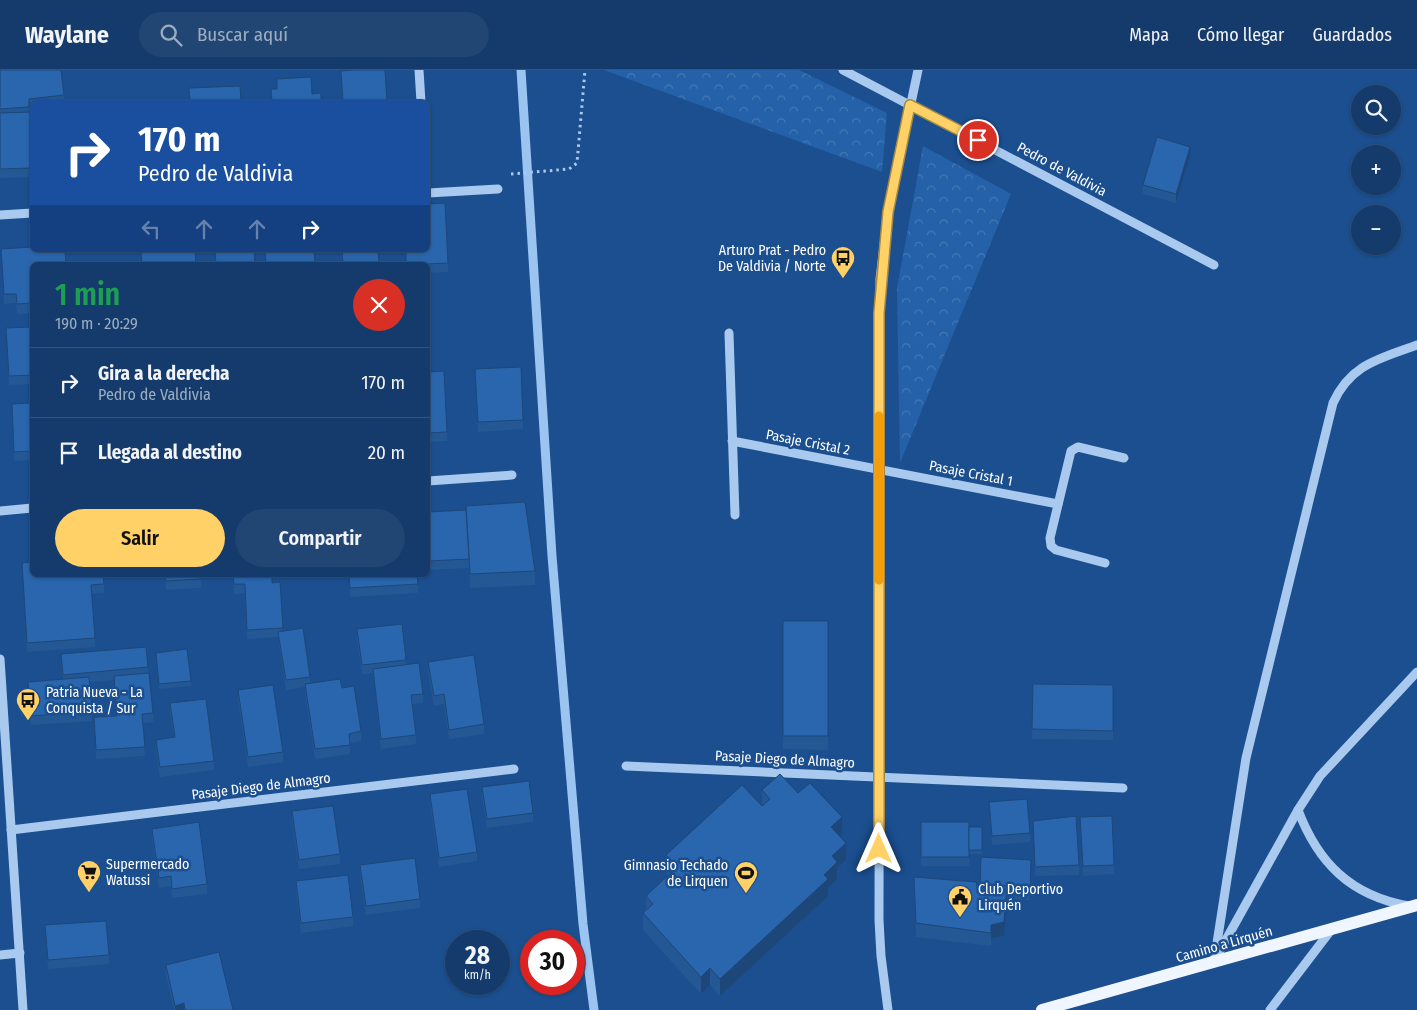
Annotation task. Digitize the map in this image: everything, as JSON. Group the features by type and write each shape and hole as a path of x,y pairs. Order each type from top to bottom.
{"main road":[{"name":"Camino a Lirquén","path":"1042,1010 1416,906"}],"street":[{"path":"419,70 421,100"},
{"name":"Pedro de Valdivia","path":"843,70 1214,265"},
{"path":"888,1010 881,956 880,920 880,279 888,212 918,70"},
{"path":"430,193 498,189"},
{"path":"0,215 30,213"},
{"path":"729,333 734,515"},
{"path":"1214,962 1246,758 1333,403 1349,376 1362,366 1417,345"},
{"name":"Pasaje Cristal 2","path":"732,441 879,469"},
{"path":"1105,563 1053,549 1050,538 1070,455 1075,448 1124,458"},
{"name":"Pasaje Cristal 1","path":"879,469 1058,504"},
{"path":"430,481 512,475"},
{"path":"0,510 30,508"},
{"path":"0,659 23,1010"},
{"path":"1214,962 1298,810 1320,776 1417,672"},
{"name":"Pasaje Diego de Almagro","path":"626,766 1123,788"},
{"name":"Pasaje Diego de Almagro","path":"11,830 514,769"},
{"path":"1298,810 1306,832 1319,853 1335,871 1371,895 1392,903 1416,906"},
{"path":"1270,1010 1331,930"},
{"path":"0,955 20,954"}],"path":[{"path":"504,174 570,169 578,163 585,70"}],"green space":[{"path":"604,70 799,70 887,113 882,172"},
{"path":"923,146 1011,194 900,463 897,288"}],"building":[{"path":"0,70 61,70 64,95 29,99 29,107 0,109"},
{"path":"385,70 387,100 343,100 341,71"},
{"path":"311,77 312,94 321,93 321,100 272,100 271,89 277,89 277,79"},
{"path":"240,86 241,100 190,100 189,88"},
{"path":"30,112 30,168 0,169 0,113"},
{"path":"1157,137 1190,147 1176,194 1143,185"},
{"path":"445,203 448,263 406,262 406,252 430,252 430,204"},
{"path":"30,247 30,252 65,252 66,262 30,262 30,303 17,304 16,294 4,294 1,249"},
{"path":"141,252 195,252 196,262 142,262"},
{"path":"215,252 254,252 255,262 216,262"},
{"path":"265,252 314,252 315,262 266,262"},
{"path":"342,252 378,252 379,262 343,262"},
{"path":"30,327 30,375 9,376 6,328"},
{"path":"521,367 523,420 478,422 475,369"},
{"path":"444,371 447,432 430,433 430,372"},
{"path":"30,403 30,451 14,452 12,404"},
{"path":"525,502 535,571 470,574 466,506"},
{"path":"466,510 469,559 430,561 430,512"},
{"path":"30,562 30,577 103,577 104,584 91,585 95,638 27,643 22,563"},
{"path":"165,577 201,577 201,579 166,581"},
{"path":"233,577 272,577 272,583 280,582 283,628 247,630 245,584 234,584"},
{"path":"349,577 417,577 418,584 350,588"},
{"path":"783,621 828,621 828,736 783,736"},
{"path":"402,624 406,660 362,665 357,629"},
{"path":"303,628 310,677 286,680 278,632"},
{"path":"146,647 148,667 63,675 61,654"},
{"path":"187,649 191,681 159,684 156,653"},
{"path":"474,655 484,724 449,730 444,694 434,696 428,662"},
{"path":"419,663 423,694 411,695 416,735 381,739 373,669"},
{"path":"149,673 153,713 142,714 145,747 96,750 94,717 117,716 114,676"},
{"path":"89,677 92,711 31,716 28,682"},
{"path":"340,679 342,688 354,686 361,731 349,734 350,745 315,749 305,684"},
{"path":"1033,684 1113,685 1113,731 1032,729"},
{"path":"273,685 283,752 248,757 238,690"},
{"path":"206,699 214,761 160,767 156,740 175,737 170,703"},
{"name":"Gimnasio Techado de Lirquen","path":"780,774 798,793 810,783 842,817 831,827 846,843 832,856 837,862 824,875 828,879 720,979 710,968 701,977 643,913 653,904 646,896 677,867 666,855 742,785 762,806 770,799 762,790"},
{"path":"529,781 533,813 487,819 482,787"},
{"path":"467,789 477,852 439,858 430,794"},
{"path":"1027,799 1030,833 992,836 989,802"},
{"path":"333,806 340,854 299,860 292,811"},
{"path":"1076,816 1079,865 1035,867 1033,821"},
{"path":"1112,816 1114,865 1083,866 1080,817"},
{"path":"199,822 207,884 172,889 171,876 159,878 152,829"},
{"path":"921,822 969,822 969,857 921,857"},
{"path":"969,827 982,827 982,850 969,850"},
{"path":"981,857 1031,860 1030,891 1007,890 1007,886 980,886"},
{"path":"415,858 420,899 366,906 360,865"},
{"path":"348,875 353,917 301,923 296,881"},
{"name":"Club Deportivo Lirquén","path":"914,877 976,882 977,886 1007,886 1004,922 991,925 991,933 916,923"},
{"path":"106,921 109,955 48,960 45,925"},
{"path":"219,952 233,1010 185,1010 184,1003 175,1006 166,965"}],"waterway":[{"path":"521,70 552,556 583,924 594,1010"}],"slow traffic":[{"path":"879,416 879,580"}],"place":[{"name":"Arturo Prat - Pedro De Valdivia / Norte","path":"843,279"},
{"name":"Patria Nueva - La Conquista / Sur","path":"28,721"},
{"name":"Supermercado Watussi","path":"89,893"},
{"name":"Gimnasio Techado de Lirquen","path":"746,894"},
{"name":"Club Deportivo Lirquén","path":"960,918"}],"route":[{"path":"879,849 879,313 883,245 894,179 910,105 978,140"}]}
